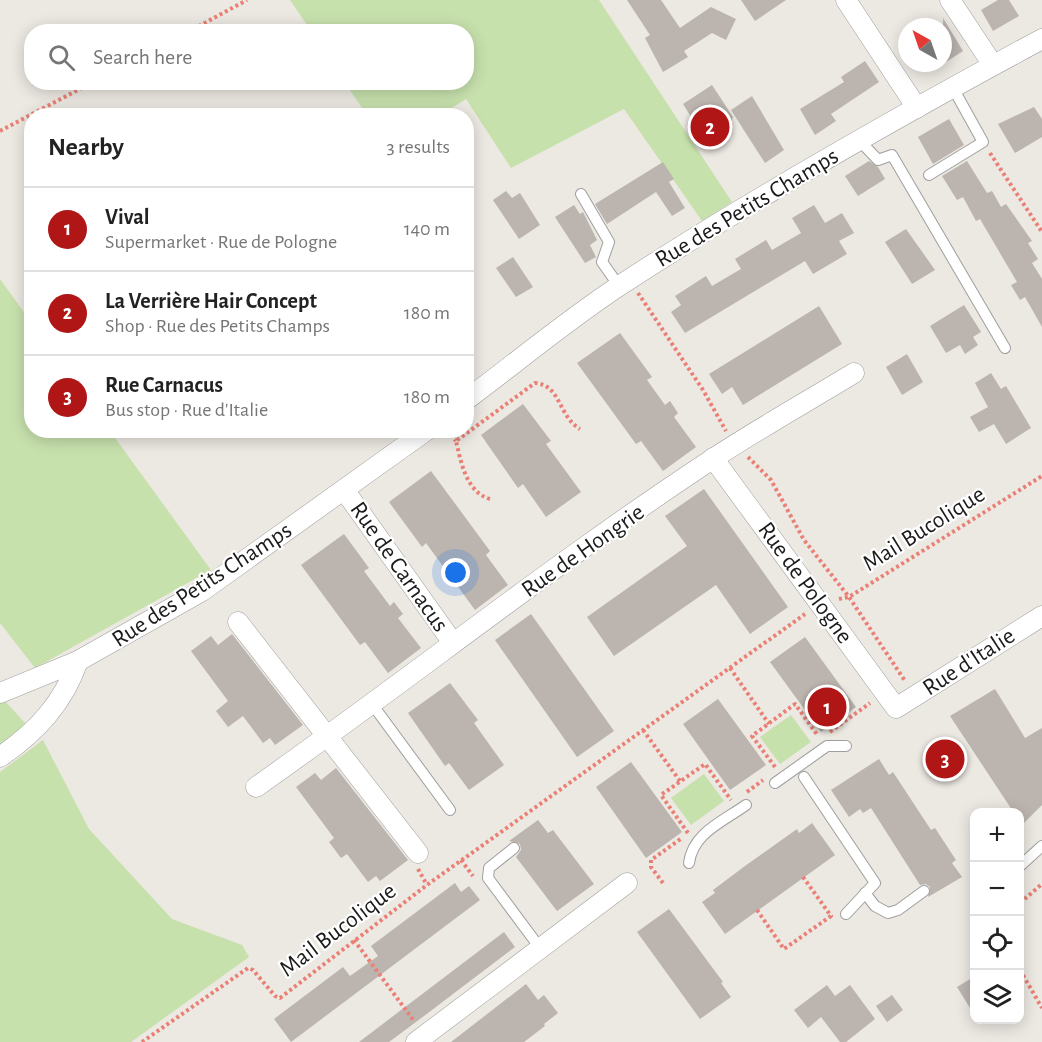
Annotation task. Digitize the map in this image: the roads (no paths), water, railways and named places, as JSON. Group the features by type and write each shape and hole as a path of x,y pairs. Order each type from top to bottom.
{"street":[{"path":"846,0 917,108"},
{"path":"950,0 993,65"},
{"name":"Rue des Petits Champs","path":"474,394 625,283 860,141 1042,39"},
{"name":"Rue de Hongrie","path":"256,787 713,458 854,373"},
{"name":"Rue des Petits Champs","path":"0,693 78,662 202,591 416,438"},
{"name":"Rue de Pologne","path":"713,458 896,708"},
{"name":"Rue de Carnacus","path":"345,491 453,643"},
{"name":"Rue d'Italie","path":"896,708 1042,616"},
{"path":"238,622 329,736 417,854"},
{"path":"0,757 23,741 52,712 71,683 78,662"},
{"path":"417,1041 627,883"}],"lane":[{"path":"929,175 983,142 953,87"},
{"path":"860,141 878,160 892,155 1005,348"},
{"path":"581,194 609,242 602,262 625,283"},
{"path":"372,704 450,810"},
{"path":"772,780 827,746 846,746"},
{"path":"804,777 875,883 846,914"},
{"path":"689,863 691,849 698,839 746,805"},
{"path":"1024,862 1042,846"},
{"path":"514,848 489,868 488,878 540,948"},
{"path":"865,893 875,906 888,913 898,910 924,891"}],"place":[{"name":"La Verrière Hair Concept","path":"710,127"},
{"name":"Vival","path":"827,707"},
{"name":"Rue Carnacus","path":"945,759"}]}
